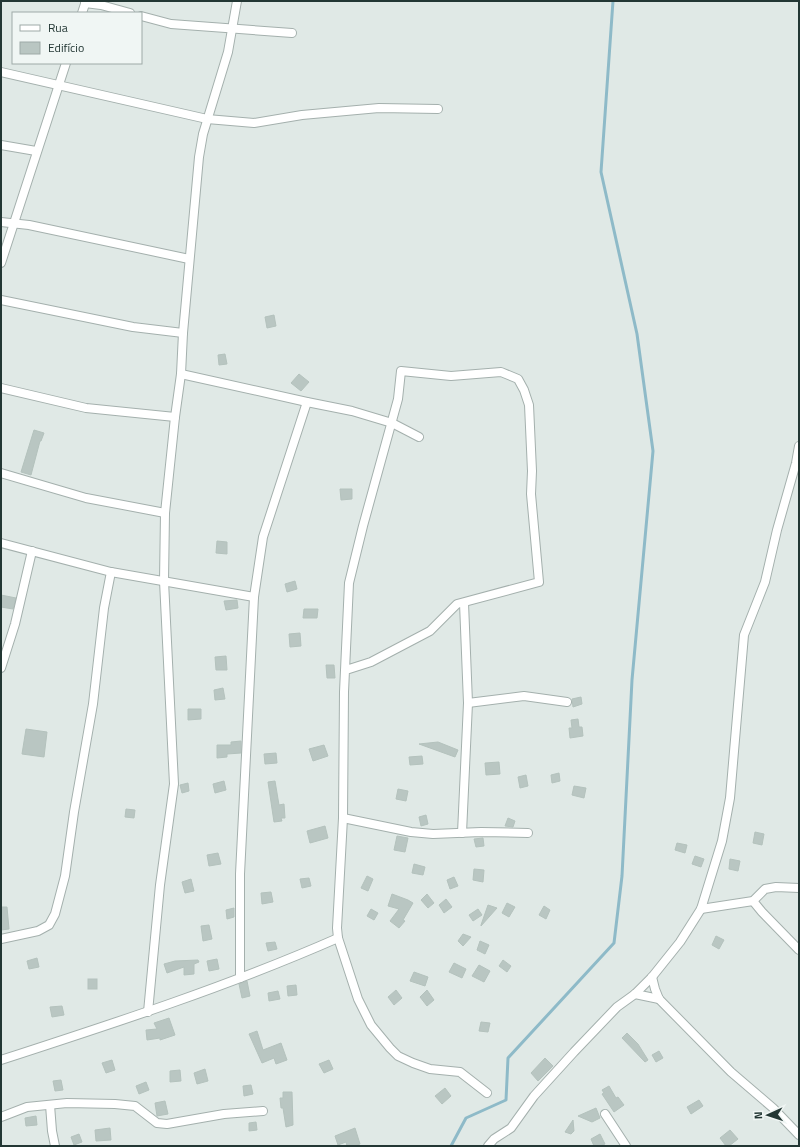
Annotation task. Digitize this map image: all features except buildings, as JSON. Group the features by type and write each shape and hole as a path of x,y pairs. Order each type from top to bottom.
{"street":[{"path":"148,1012 160,885 174,784 164,581 165,513 181,374 189,259 196,200 199,157 207,119 228,52 237,1"},
{"path":"82,12 85,2 126,12"},
{"path":"142,16 171,24 292,34"},
{"path":"1,263 66,64"},
{"path":"1,72 207,119 254,123 302,115 379,108 438,109"},
{"path":"1,145 36,152"},
{"path":"1,222 29,225 189,259"},
{"path":"1,300 133,327 183,333"},
{"path":"346,670 371,662 430,630 457,604 539,582 531,494 532,471 529,405 524,390 518,379 501,372 451,376 401,371 398,398 392,423 369,503 349,584 344,700 343,818 337,928 338,938 345,955 358,999 371,1025 398,1056 430,1069 460,1072 487,1093"},
{"path":"181,374 307,402 352,410 392,423 419,437"},
{"path":"1,388 86,408 175,418"},
{"path":"240,978 240,874 254,597 263,537 307,402"},
{"path":"488,1146 494,1139 511,1128 534,1096 574,1052 618,1007 635,994 652,977 680,942 701,909 722,841 730,798 744,635 765,582 777,530 796,463 799,446"},
{"path":"1,474 86,498 165,513"},
{"path":"1,543 111,572 254,597"},
{"path":"1,668 15,624 32,551"},
{"path":"1,939 38,931 49,925 55,914 66,876 74,812 93,704 104,608 111,572"},
{"path":"462,833 468,703 464,603"},
{"path":"468,703 524,696 567,702"},
{"path":"343,818 418,833 528,833"},
{"path":"701,909 753,900 765,889 776,887 799,888"},
{"path":"753,900 762,912 799,950"},
{"path":"1,1060 148,1012 240,978 338,938"},
{"path":"652,977 659,999 731,1072 773,1108 799,1135"},
{"path":"635,994 659,999"},
{"path":"1,1117 27,1107 67,1103 135,1106 157,1123 167,1124 224,1114 263,1111"},
{"path":"50,1105 55,1146"},
{"path":"605,1114 626,1146"}],"waterway":[{"path":"451,1146 466,1118 506,1100 508,1058 614,943 622,876 632,680 653,451 637,334 601,172 613,1"}]}
